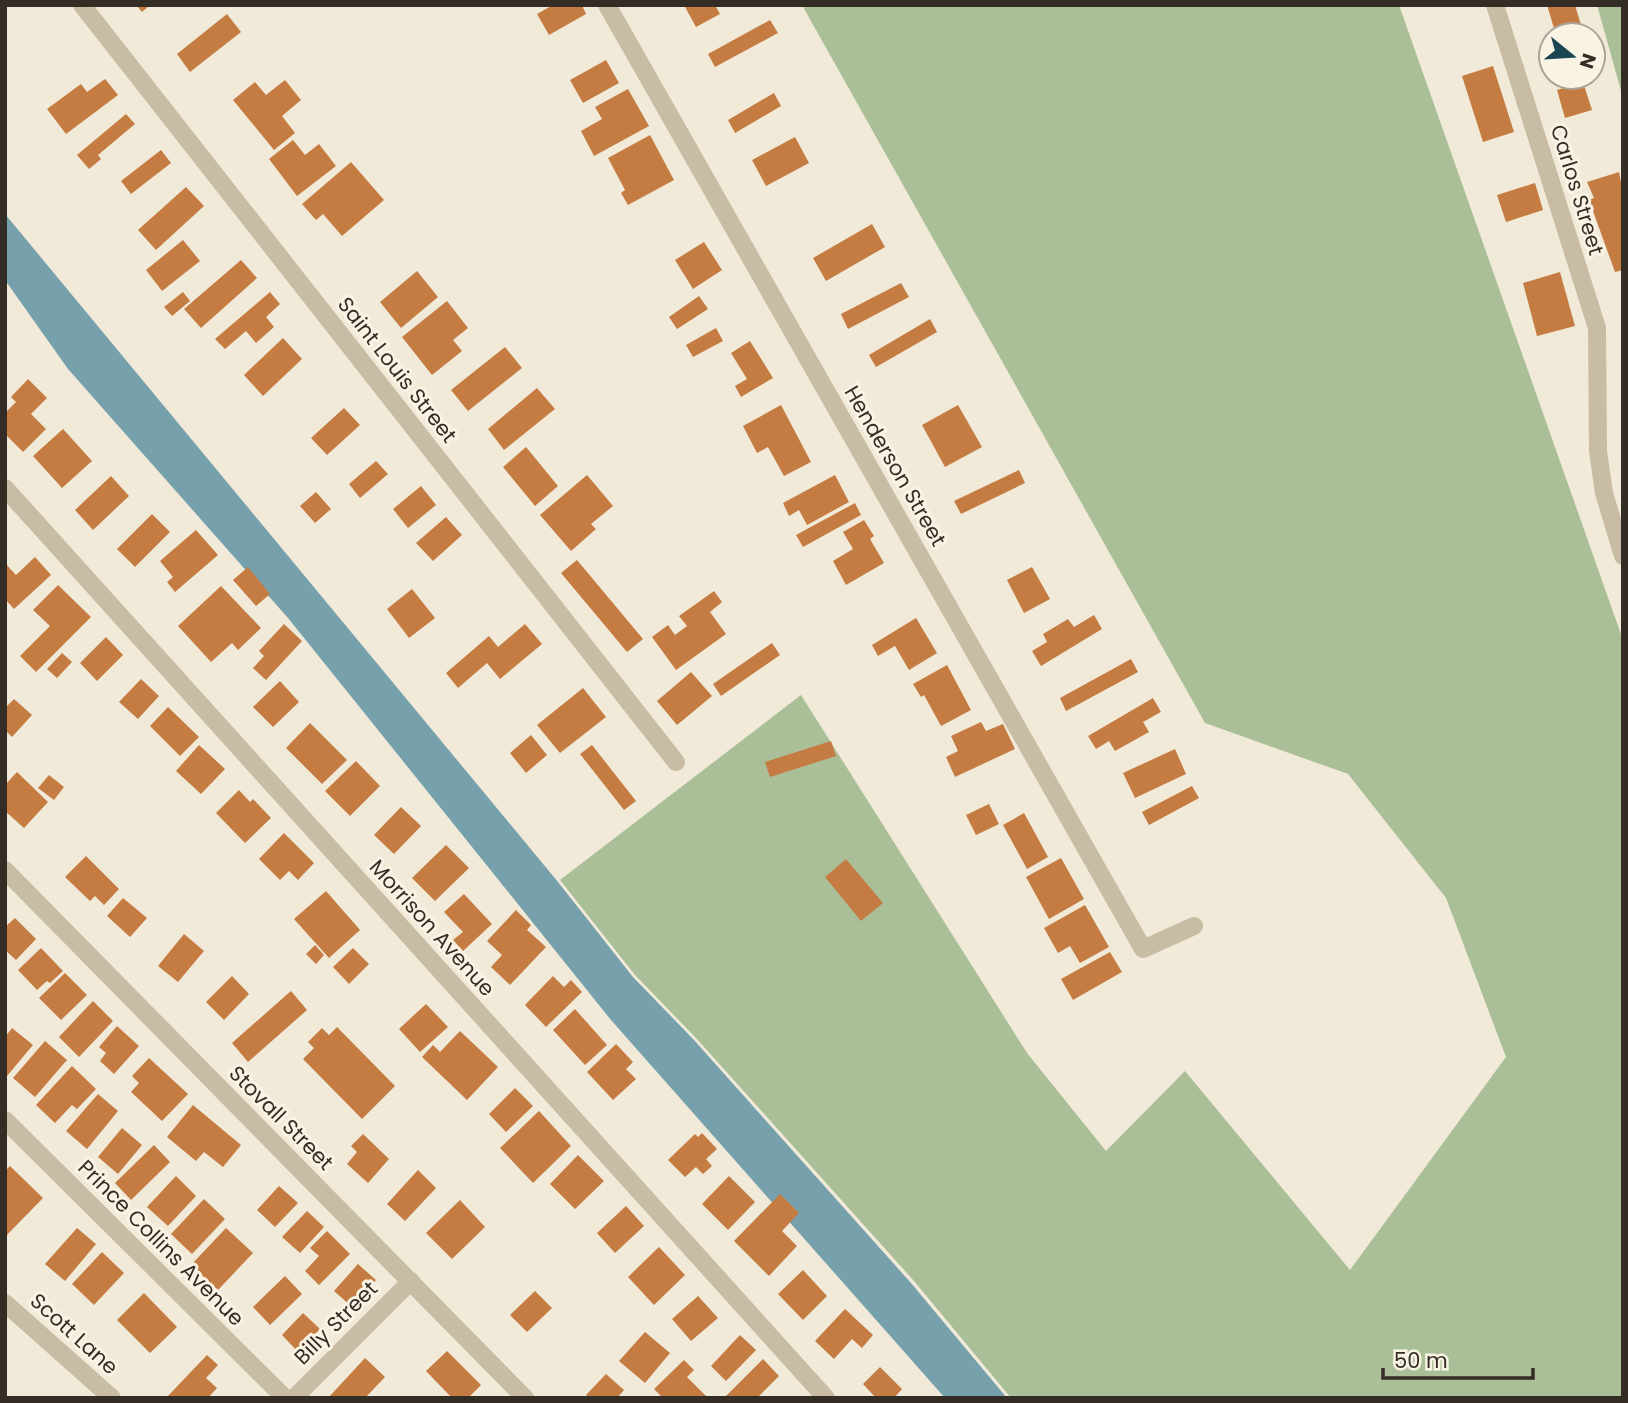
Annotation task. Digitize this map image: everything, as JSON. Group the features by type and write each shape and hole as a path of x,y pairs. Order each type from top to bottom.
{"street":[{"name":"Saint Louis Street","path":"82,5 676,762"},
{"name":"Henderson Street","path":"607,5 1143,949 1194,926"},
{"name":"Carlos Street","path":"1495,5 1597,328 1598,451 1604,494 1623,556"},
{"name":"Morrison Avenue","path":"5,488 826,1398"},
{"name":"Stovall Street","path":"5,870 525,1398"},
{"name":"Prince Collins Avenue","path":"5,1120 285,1398"},
{"name":"Billy Street","path":"294,1398 411,1281"},
{"name":"Scott Lane","path":"5,1303 112,1398"}],"green space":[{"path":"802,5 1399,5 1623,640 1623,1398 1011,1398 914,1281 696,1038 635,975 560,880 801,695 1027,1053 1106,1151 1185,1071 1350,1270 1506,1057 1446,898 1348,774 1205,723"},
{"path":"1597,5 1623,5 1623,98 1607,41 1607,21 1601,21"}],"water":[{"path":"5,214 558,882 633,977 694,1040 911,1283 1007,1398 945,1398 611,1020 288,618 68,369 5,280"}],"building":[{"path":"136,5 150,5 142,12"},
{"path":"553,5 582,5 586,14 549,35 537,14"},
{"path":"684,5 715,5 720,14 696,27"},
{"path":"1547,5 1575,5 1580,21 1552,21"},
{"path":"227,14 241,32 190,72 177,54"},
{"path":"770,20 778,33 715,67 708,54"},
{"path":"606,60 619,83 583,103 570,80"},
{"path":"1493,66 1514,132 1483,142 1462,76"},
{"path":"105,79 118,95 66,134 47,109 81,84 87,92"},
{"path":"285,80 301,100 282,116 295,133 274,150 233,100 255,82 266,95"},
{"path":"628,89 649,126 594,156 581,131 602,119 595,107"},
{"path":"1557,91 1586,91 1592,110 1565,118"},
{"path":"774,93 781,106 735,133 728,120"},
{"path":"126,114 135,124 98,155 101,159 89,169 77,155"},
{"path":"650,135 674,180 628,205 621,193 625,190 608,158"},
{"path":"795,137 809,163 766,186 752,160"},
{"path":"293,140 305,155 319,144 336,166 297,196 269,159"},
{"path":"161,150 171,163 131,194 121,181"},
{"path":"351,162 384,200 342,236 323,214 316,220 302,204"},
{"path":"1619,172 1623,192 1623,270 1615,272 1589,200 1594,198 1587,182"},
{"path":"1535,183 1543,210 1506,222 1497,195"},
{"path":"186,187 204,206 156,250 138,230"},
{"path":"872,224 885,247 826,281 813,258"},
{"path":"183,240 200,261 162,291 146,270"},
{"path":"704,242 722,270 693,289 675,260"},
{"path":"241,260 257,278 201,328 184,309"},
{"path":"417,271 438,297 401,328 380,302"},
{"path":"1560,272 1575,326 1537,336 1523,283"},
{"path":"901,283 909,297 848,329 841,314"},
{"path":"183,292 190,301 172,316 164,307"},
{"path":"270,292 280,304 266,317 274,327 256,343 246,331 225,349 215,339"},
{"path":"699,296 708,309 677,329 669,317"},
{"path":"447,301 468,328 453,340 462,351 432,375 402,337"},
{"path":"930,319 937,332 876,367 869,355"},
{"path":"716,328 723,341 693,357 686,345"},
{"path":"283,338 302,359 263,396 244,375"},
{"path":"750,341 773,378 741,397 735,386 747,379 731,353"},
{"path":"505,347 522,368 468,411 451,390"},
{"path":"28,379 47,398 31,414 46,429 23,452 5,434 5,413 16,402 11,397"},
{"path":"537,388 555,409 504,450 488,429"},
{"path":"781,405 811,462 784,476 768,447 757,453 743,426"},
{"path":"958,405 982,447 945,467 922,425"},
{"path":"344,408 360,425 327,455 311,438"},
{"path":"63,429 92,461 62,488 33,456"},
{"path":"526,447 558,486 535,506 503,467"},
{"path":"376,461 388,474 360,498 349,484"},
{"path":"1019,470 1025,483 961,514 954,501"},
{"path":"587,475 613,506 591,524 596,529 571,551 540,515"},
{"path":"835,475 849,502 807,525 799,510 789,516 783,503"},
{"path":"111,476 129,496 93,530 75,510"},
{"path":"421,486 436,505 408,528 393,509"},
{"path":"316,492 331,509 315,523 300,506"},
{"path":"855,503 861,515 803,547 796,535"},
{"path":"152,514 170,532 135,567 117,549"},
{"path":"446,517 462,535 433,561 416,543"},
{"path":"864,520 874,536 870,539 884,563 846,585 833,561 853,549 843,532"},
{"path":"196,530 218,555 175,592 167,582 173,577 160,561"},
{"path":"35,557 51,575 14,609 5,599 5,563 16,575"},
{"path":"577,560 643,639 627,652 561,573"},
{"path":"248,567 270,594 256,606 233,580"},
{"path":"1032,567 1050,599 1024,613 1007,580"},
{"path":"58,585 91,617 36,672 20,656 50,626 33,610"},
{"path":"221,586 261,628 238,650 232,643 211,662 178,626"},
{"path":"412,589 435,618 409,638 387,609"},
{"path":"714,591 722,602 710,612 726,634 676,670 652,637 668,625 675,635 687,626 679,616"},
{"path":"1094,615 1102,629 1041,666 1032,651 1047,642 1043,634 1068,619 1074,627"},
{"path":"916,618 937,653 909,670 895,646 878,656 872,645"},
{"path":"284,624 302,641 266,680 253,668 264,656 259,651"},
{"path":"525,624 542,644 500,679 487,663 458,688 446,673 489,636 498,647"},
{"path":"106,637 123,655 97,681 80,663"},
{"path":"772,643 780,655 721,696 713,684"},
{"path":"62,653 72,662 57,678 47,669"},
{"path":"1131,659 1138,672 1066,711 1060,698"},
{"path":"947,665 971,710 941,726 924,695 921,697 913,684"},
{"path":"691,672 712,696 677,725 657,701"},
{"path":"141,679 159,696 138,719 119,702"},
{"path":"280,681 299,702 273,727 253,707"},
{"path":"583,688 606,717 560,753 537,725"},
{"path":"1153,698 1161,712 1143,722 1149,732 1115,751 1109,741 1096,749 1088,736"},
{"path":"14,699 32,715 12,737 5,730 5,708"},
{"path":"168,707 199,737 180,756 150,726"},
{"path":"981,722 986,731 1003,724 1015,749 955,777 946,757 958,751 951,736"},
{"path":"310,723 347,760 322,784 286,748"},
{"path":"531,735 547,755 526,773 510,753"},
{"path":"831,741 836,756 770,777 765,762"},
{"path":"199,745 225,769 201,794 176,771"},
{"path":"592,745 636,801 624,810 580,754"},
{"path":"1175,749 1186,774 1135,798 1123,773"},
{"path":"356,761 380,786 350,816 325,791"},
{"path":"17,772 48,802 24,828 5,811 5,785"},
{"path":"49,775 64,787 54,800 38,788"},
{"path":"1192,786 1199,798 1149,825 1142,812"},
{"path":"239,790 250,802 253,799 271,818 245,843 216,813"},
{"path":"989,804 999,824 976,835 966,815"},
{"path":"401,807 421,826 394,854 374,835"},
{"path":"1024,813 1048,857 1027,869 1003,825"},
{"path":"284,833 314,863 298,880 289,871 280,880 259,859"},
{"path":"446,845 469,868 435,901 412,878"},
{"path":"86,856 119,889 104,905 95,896 90,901 65,877"},
{"path":"1061,858 1084,899 1049,919 1026,877"},
{"path":"846,859 883,903 861,921 825,877"},
{"path":"326,891 360,930 329,958 294,919"},
{"path":"464,894 492,924 463,951 453,940 463,932 444,912"},
{"path":"123,898 147,918 130,937 107,916"},
{"path":"1085,905 1109,947 1080,963 1070,946 1058,953 1044,928"},
{"path":"516,910 531,925 527,930 546,947 510,985 491,967 502,955 487,941"},
{"path":"15,918 36,939 16,960 5,950 5,927"},
{"path":"184,934 204,951 178,982 158,966"},
{"path":"315,945 324,955 316,964 306,954"},
{"path":"41,948 63,971 37,990 18,970"},
{"path":"353,948 369,964 349,984 333,967"},
{"path":"1110,952 1122,972 1073,1000 1061,979"},
{"path":"65,973 87,995 61,1020 39,998"},
{"path":"232,976 249,994 224,1020 206,1002"},
{"path":"553,976 564,987 571,980 582,992 546,1027 525,1005"},
{"path":"291,991 307,1010 248,1062 232,1043"},
{"path":"93,1001 113,1021 79,1057 59,1037"},
{"path":"426,1004 448,1027 420,1052 399,1029"},
{"path":"575,1009 607,1045 585,1065 553,1030"},
{"path":"117,1026 139,1046 114,1074 100,1061 106,1053 99,1047"},
{"path":"337,1027 395,1086 362,1119 303,1059 314,1048 308,1042 322,1028 329,1035"},
{"path":"12,1028 33,1045 7,1076 5,1037"},
{"path":"460,1031 498,1067 467,1100 422,1057 433,1045 440,1052"},
{"path":"45,1041 67,1060 35,1097 13,1078"},
{"path":"616,1044 633,1062 626,1069 636,1079 613,1100 587,1072"},
{"path":"149,1058 188,1094 162,1121 131,1092 139,1083 132,1076"},
{"path":"72,1066 96,1089 77,1109 72,1105 55,1123 36,1105"},
{"path":"515,1088 533,1106 506,1132 489,1114"},
{"path":"98,1094 118,1111 87,1149 66,1131"},
{"path":"193,1105 241,1145 223,1167 204,1152 196,1161 167,1137"},
{"path":"539,1111 571,1146 533,1183 500,1148"},
{"path":"122,1128 142,1145 118,1174 98,1157"},
{"path":"702,1133 717,1149 706,1159 712,1166 703,1174 696,1167 685,1177 668,1160 695,1134 698,1137"},
{"path":"363,1134 389,1159 368,1183 347,1164 357,1152 351,1146"},
{"path":"154,1145 170,1162 131,1200 115,1183"},
{"path":"578,1155 604,1181 575,1209 550,1184"},
{"path":"10,1166 43,1198 5,1237 5,1171"},
{"path":"418,1170 436,1188 405,1221 387,1204"},
{"path":"176,1176 196,1196 168,1226 147,1207"},
{"path":"729,1176 755,1202 728,1230 702,1204"},
{"path":"279,1186 298,1203 275,1227 257,1210"},
{"path":"780,1194 799,1213 782,1231 797,1246 769,1276 734,1241"},
{"path":"204,1199 225,1219 192,1254 171,1234"},
{"path":"460,1200 485,1227 452,1259 426,1233"},
{"path":"626,1206 644,1226 615,1253 597,1233"},
{"path":"307,1211 324,1227 300,1253 282,1237"},
{"path":"77,1228 96,1244 65,1281 45,1264"},
{"path":"226,1228 253,1253 218,1290 191,1265"},
{"path":"327,1231 350,1254 319,1285 305,1271 319,1256 310,1248"},
{"path":"659,1247 685,1275 654,1305 628,1277"},
{"path":"102,1252 124,1273 94,1305 72,1284"},
{"path":"358,1264 376,1280 352,1307 334,1291"},
{"path":"803,1270 827,1296 803,1320 778,1294"},
{"path":"285,1276 302,1294 270,1325 253,1307"},
{"path":"535,1291 552,1308 527,1332 510,1315"},
{"path":"144,1293 177,1327 150,1353 117,1320"},
{"path":"698,1296 718,1318 691,1341 672,1319"},
{"path":"845,1309 873,1335 862,1348 852,1339 834,1359 815,1341"},
{"path":"303,1313 320,1329 298,1352 282,1335"},
{"path":"645,1332 670,1353 645,1383 619,1361"},
{"path":"740,1335 756,1350 726,1381 711,1366"},
{"path":"447,1351 481,1385 468,1398 452,1398 426,1371"},
{"path":"207,1355 218,1365 206,1378 217,1388 208,1398 166,1398"},
{"path":"365,1358 385,1377 365,1398 328,1398"},
{"path":"763,1359 779,1376 757,1398 728,1398 726,1396"},
{"path":"684,1360 694,1370 687,1377 708,1398 663,1398 654,1389"},
{"path":"880,1367 902,1389 894,1398 876,1398 863,1384"},
{"path":"606,1374 624,1390 617,1398 589,1398 586,1395"}]}
